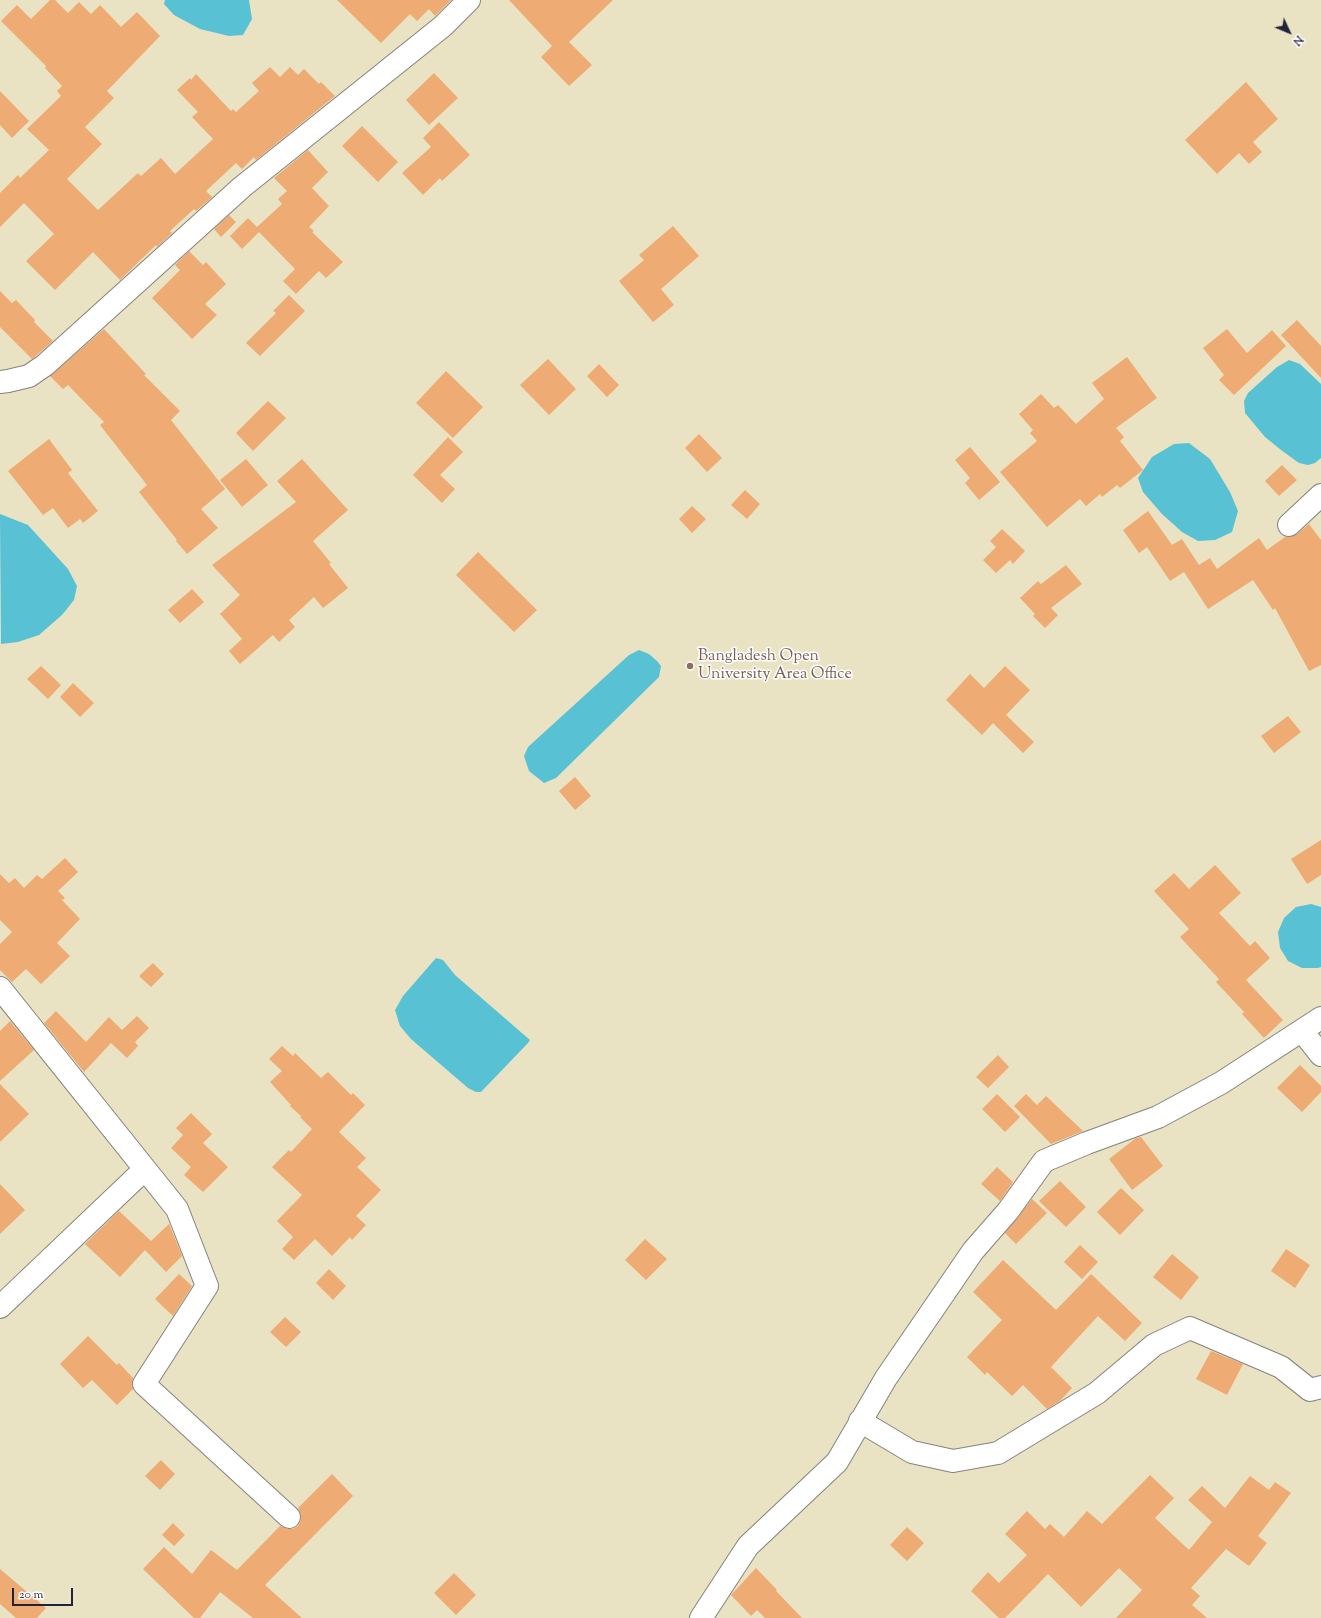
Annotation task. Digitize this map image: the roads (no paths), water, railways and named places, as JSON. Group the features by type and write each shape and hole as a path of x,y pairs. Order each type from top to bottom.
{"street":[{"path":"0,382 8,382 29,376 45,365 242,187 443,26 469,0"},
{"path":"1289,524 1321,494"},
{"path":"0,988 177,1210 207,1286 144,1384 289,1517"},
{"path":"701,1618 748,1546 837,1462 886,1378 973,1251 1008,1211 1044,1161 1087,1142 1158,1117 1221,1083 1321,1018"},
{"path":"1302,1031 1321,1055"},
{"path":"0,1307 145,1169"},
{"path":"860,1421 912,1452 953,1461 998,1453 1097,1393 1154,1345 1190,1328 1281,1367 1317,1393"}],"water":[{"path":"165,0 249,0 252,19 243,35 229,36 200,29 174,15 164,4"},
{"path":"1289,360 1300,364 1321,384 1321,458 1315,463 1308,465 1299,463 1265,437 1245,413 1244,401 1248,393 1277,367"},
{"path":"1189,443 1210,459 1230,492 1238,511 1232,532 1215,540 1198,541 1182,532 1162,514 1143,492 1138,478 1152,457 1174,444"},
{"path":"0,514 28,525 68,569 77,586 74,600 62,615 39,635 18,642 1,644"},
{"path":"639,650 649,654 661,666 659,677 556,778 544,783 529,771 524,756 528,747 629,655"},
{"path":"1311,904 1321,907 1321,967 1302,968 1288,961 1280,948 1278,932 1284,918 1296,907"},
{"path":"436,958 443,960 455,975 530,1040 481,1092 476,1092 468,1088 411,1039 400,1026 395,1010 403,996"}],"place":[{"name":"Bangladesh Open University Area Office","path":"690,666"}]}
